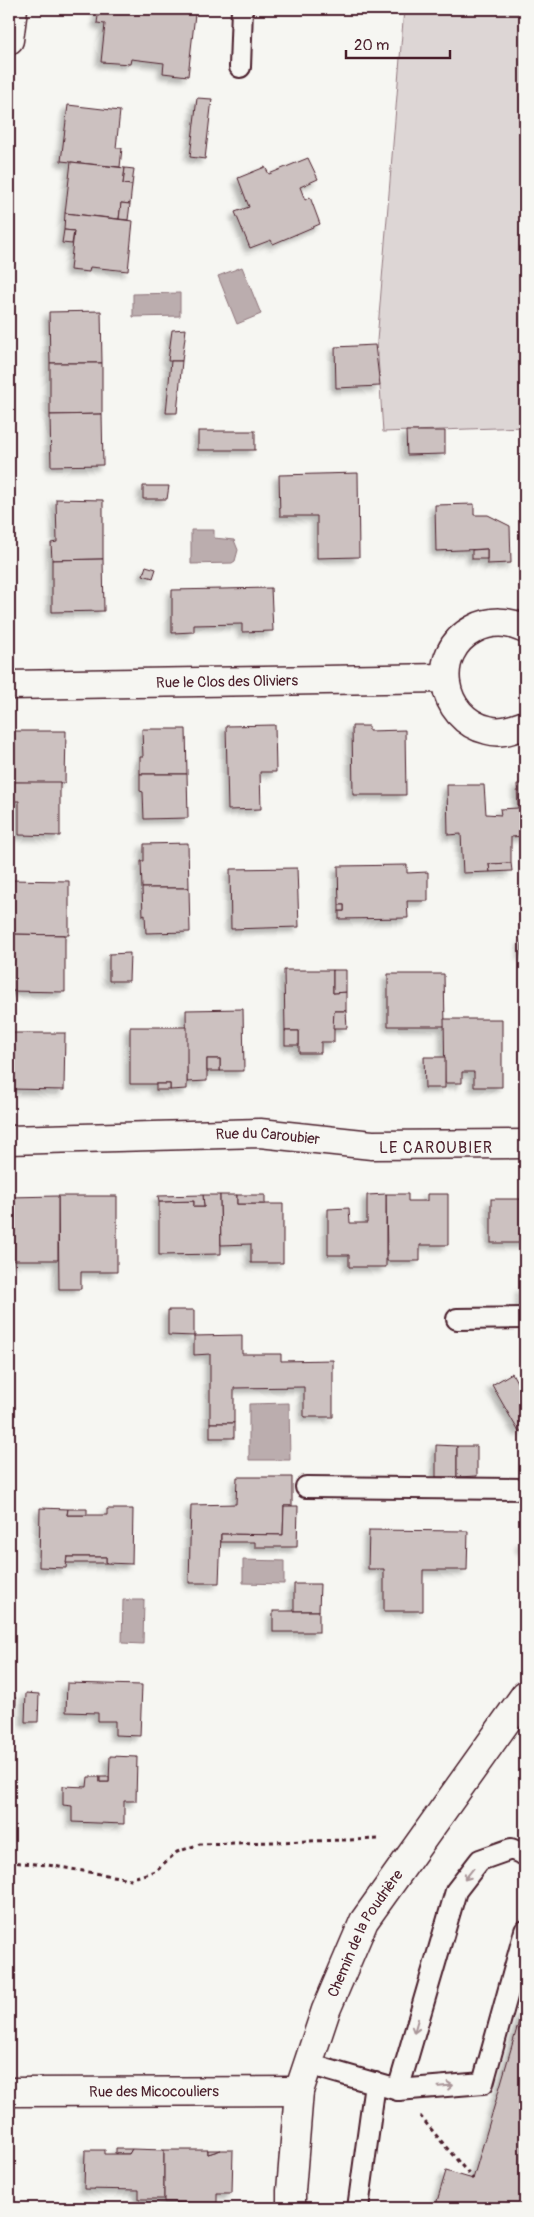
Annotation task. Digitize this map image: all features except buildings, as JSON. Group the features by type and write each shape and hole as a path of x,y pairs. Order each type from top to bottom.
{"street":[{"path":"9,40 13,9"},
{"path":"525,629 517,625 500,622 482,625 467,633 454,645 446,661 444,678 448,696 457,713 472,724 489,731 508,731 525,725"},
{"name":"Rue le Clos des Oliviers","path":"9,685 444,678"},
{"name":"Rue du Caroubier","path":"9,1140 260,1133 372,1145 525,1144"},
{"name":"Chemin de la Poudrière","path":"291,2208 299,2091 326,2010 364,1921 525,1695"},
{"name":"Rue des Micocouliers","path":"9,2092 299,2091"}],"lane":[{"path":"240,67 242,9"},
{"path":"457,1319 525,1318"},
{"path":"306,1487 525,1489"},
{"path":"398,2090 456,1891 480,1860 511,1849 525,1855"},
{"path":"308,2064 398,2090 483,2083 525,1931"},
{"path":"358,2208 375,2083"}],"path":[{"path":"9,1862 48,1865 130,1879 155,1871 177,1852 200,1844 384,1839 417,1846"},
{"path":"398,2090 472,2178"}],"shaded area":[{"path":"404,9 525,9 525,427 383,432 377,341"},
{"path":"242,267 261,314 237,324 218,276"},
{"path":"180,293 180,316 133,317 133,294"},
{"path":"191,530 214,530 214,538 234,540 238,550 235,561 232,563 191,564"},
{"path":"289,1403 290,1460 249,1460 249,1404"},
{"path":"243,1560 284,1561 284,1584 243,1583"},
{"path":"123,1600 144,1600 143,1644 122,1643"}],"district":[{"name":"LE CAROUBIER","path":"436,1147"}]}
